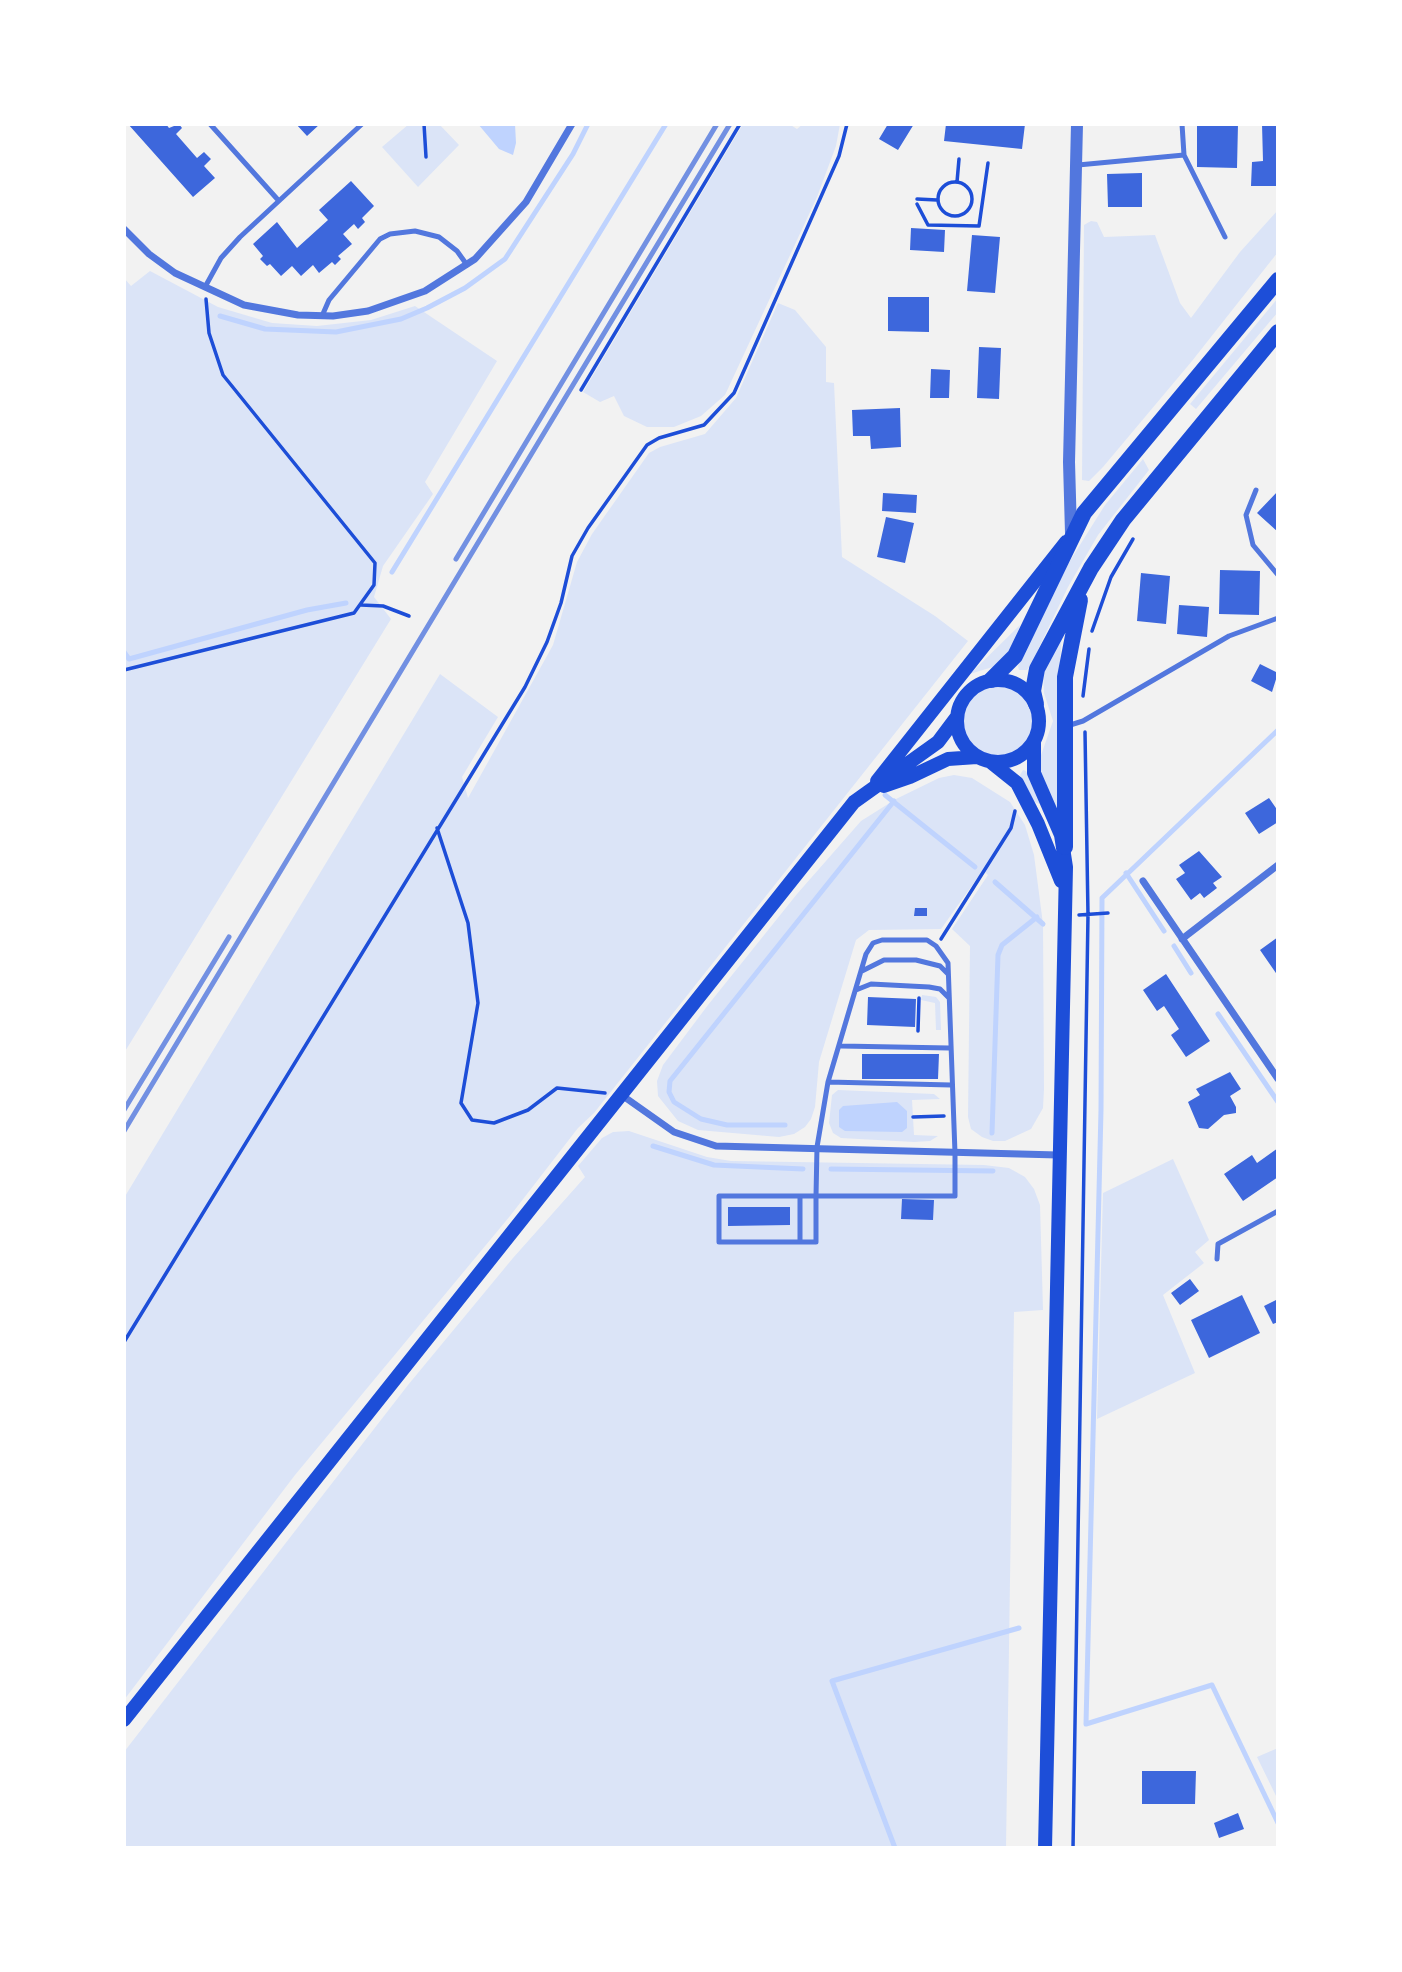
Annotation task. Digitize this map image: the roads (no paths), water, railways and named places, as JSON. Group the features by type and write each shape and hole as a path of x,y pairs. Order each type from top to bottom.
{"highway":[{"path":"991,680 1015,656 1084,513 1278,280"},
{"path":"1036,704 1033,691 1037,669 1091,568 1123,520 1278,332"},
{"path":"1065,847 1064,726 1069,648 1091,568"}],"main road":[{"path":"870,790 1071,536"},
{"path":"124,1720 623,1096 854,802 938,742 956,718 964,698 980,684 991,680 1012,682 1022,687 1036,704 1040,723 1034,742 1034,773 1065,847 1045,1848"},
{"path":"956,718 961,741 977,757 992,763 1017,783 1064,888"},
{"path":"992,763 1021,756 1034,742"},
{"path":"870,790 910,777 948,759 977,757"}],"street":[{"path":"124,229 162,264 225,298 263,310 322,316 368,311 425,291 467,265 492,243 526,202 572,124"},
{"path":"1071,536 1073,507 1069,462 1077,124"},
{"path":"1182,939 1278,865"},
{"path":"1143,881 1278,1079"},
{"path":"623,1096 666,1127 694,1141 748,1148 817,1147 1058,1155"}],"lane":[{"path":"210,124 279,201"},
{"path":"205,287 221,258 362,124"},
{"path":"1182,124 1184,155 1225,237"},
{"path":"1078,165 1184,155"},
{"path":"322,316 329,300 380,240 390,234 415,231 439,237 457,251 467,265"},
{"path":"1256,490 1245,515 1253,545 1278,575"},
{"path":"1064,726 1083,721 1229,636 1278,618"},
{"path":"862,971 828,1082 817,1147 816,1196 817,1242 719,1242 719,1196 816,1196 955,1196 948,963 936,946 927,940 882,940 873,943 866,954 862,971"},
{"path":"862,971 884,960 916,960 940,966 948,974"},
{"path":"856,990 871,984 920,986 940,989 948,998"},
{"path":"841,1046 949,1048"},
{"path":"828,1082 951,1085"},
{"path":"800,1196 800,1242"},
{"path":"1217,1259 1218,1244 1278,1211"}],"water":[{"path":"478,124 515,124 516,143 513,155 499,149"},
{"path":"897,1102 907,1111 907,1128 902,1132 845,1131 839,1127 839,1110 843,1106"}],"waterway":[{"path":"220,316 265,329 336,332 401,319 427,308 465,288 505,259 573,154 588,124"},
{"path":"392,572 666,124"},
{"path":"124,652 129,659 307,610 346,603"},
{"path":"1278,730 1102,898 1101,1110 1086,1724 1212,1685 1278,1823"},
{"path":"885,795 975,867"},
{"path":"785,1125 727,1125 701,1119 674,1102 669,1092 670,1081 894,801"},
{"path":"1126,873 1164,931"},
{"path":"995,882 1043,924"},
{"path":"992,1133 998,955 1002,945 1037,917"},
{"path":"1174,946 1191,973"},
{"path":"1218,1014 1278,1102"},
{"path":"653,1146 714,1165 803,1169"},
{"path":"831,1169 993,1171"},
{"path":"895,1848 832,1681 1019,1628"}],"railway":[{"path":"456,559 717,124"},
{"path":"124,1131 730,124"},
{"path":"124,1110 229,937"}]}
